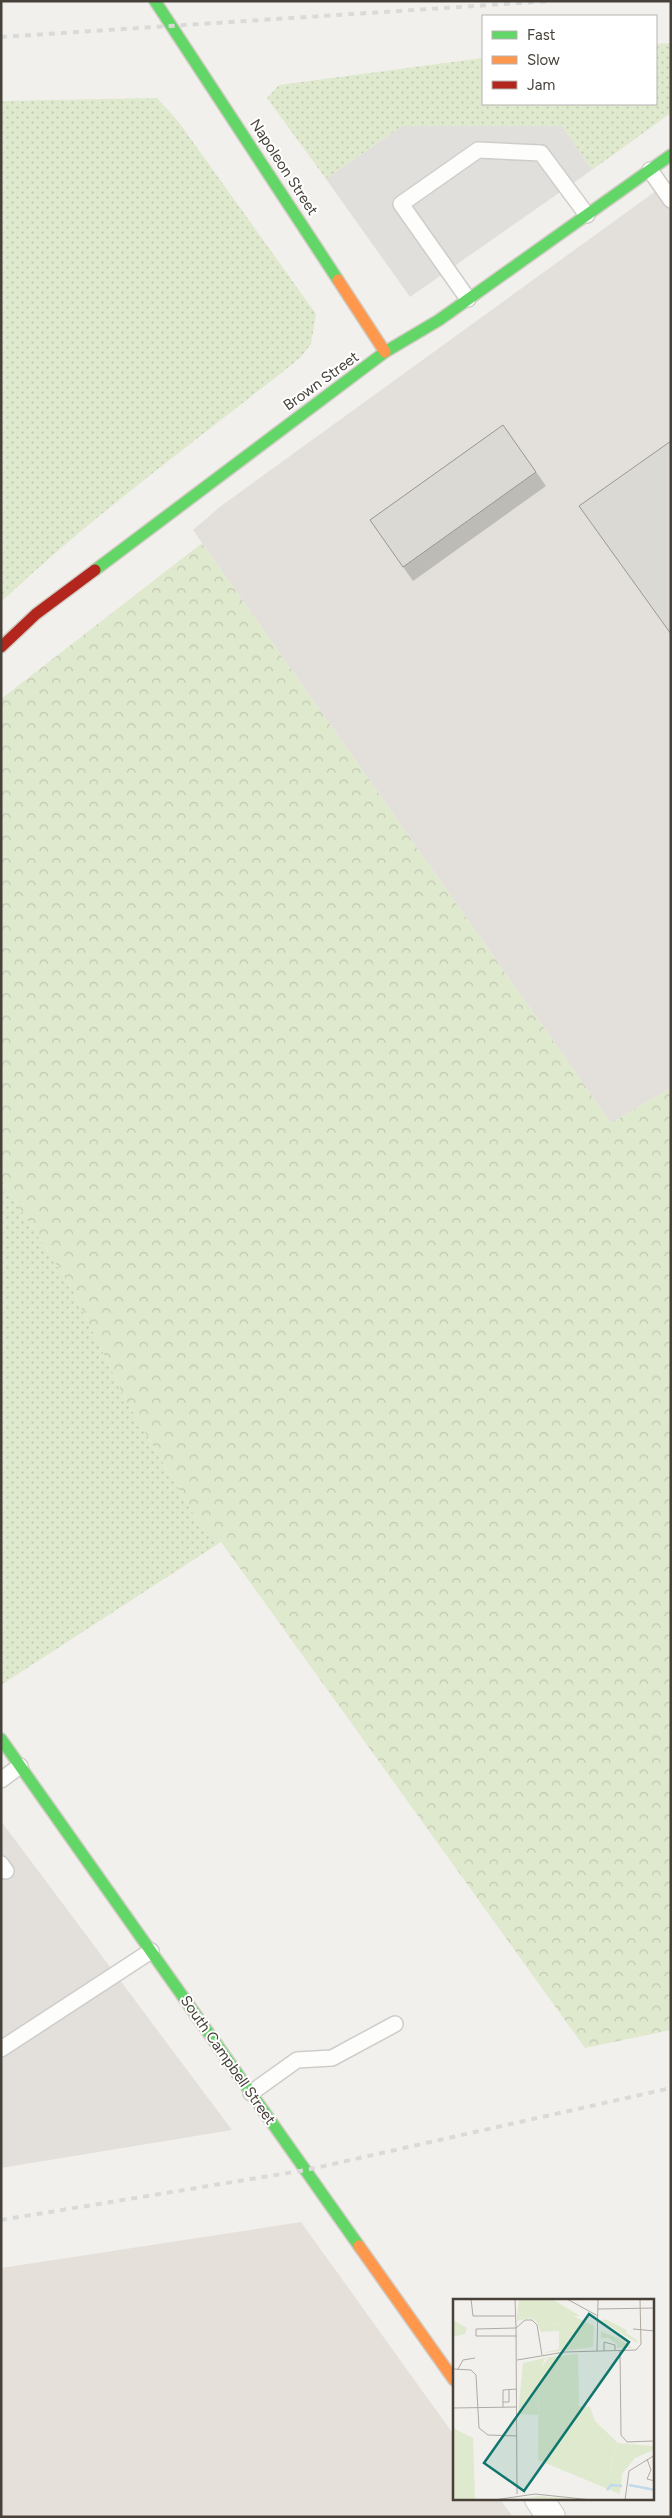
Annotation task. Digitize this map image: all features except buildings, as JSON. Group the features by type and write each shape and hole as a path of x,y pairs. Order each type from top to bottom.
{"street":[{"name":"Napoleon Street","path":"155,1 385,352"},
{"name":"Brown Street","path":"1,648 36,614 385,352 439,320 671,155"},
{"name":"South Campbell Street","path":"1,1739 453,2379"},
{"path":"540,2500 551,2517"}],"lane":[{"path":"468,300 401,204 478,150 541,153 587,215"},
{"path":"650,170 671,200"},
{"path":"1,1780 20,1766"},
{"path":"1,2049 151,1951"},
{"path":"251,2092 297,2060 332,2058 395,2024"}],"shaded area":[{"path":"402,126 562,126 592,170 410,297 326,179"},
{"path":"671,180 671,1088 611,1123 193,530 221,506"},
{"path":"1,1821 232,2130 1,2168"},
{"path":"301,2222 453,2434 453,2500 501,2500 513,2517 1,2517 1,2268"}],"green space":[{"path":"671,43 671,113 592,170 562,126 402,126 326,179 267,98 279,85 482,58 482,105 657,105 657,44"},
{"path":"157,98 178,121 316,314 311,344 300,358 110,507 1,602 1,101"},
{"path":"202,543 611,1123 671,1088 671,2030 585,2048 221,1542 194,1515 127,1402 72,1289 1,1179 1,699"},
{"path":"1,1179 72,1289 127,1402 194,1515 221,1542 1,1685"}],"railway":[{"path":"1,37 551,1"},
{"path":"1,2220 306,2170 671,2088"}],"traffic: fast":[{"path":"155,1 338,280"},
{"path":"95,570 385,352 439,320 671,155"},
{"path":"1,1739 359,2246"}],"traffic: slow":[{"path":"338,280 385,352"},
{"path":"359,2246 453,2379"}],"traffic: jam":[{"path":"1,647 36,614 95,570"}]}
